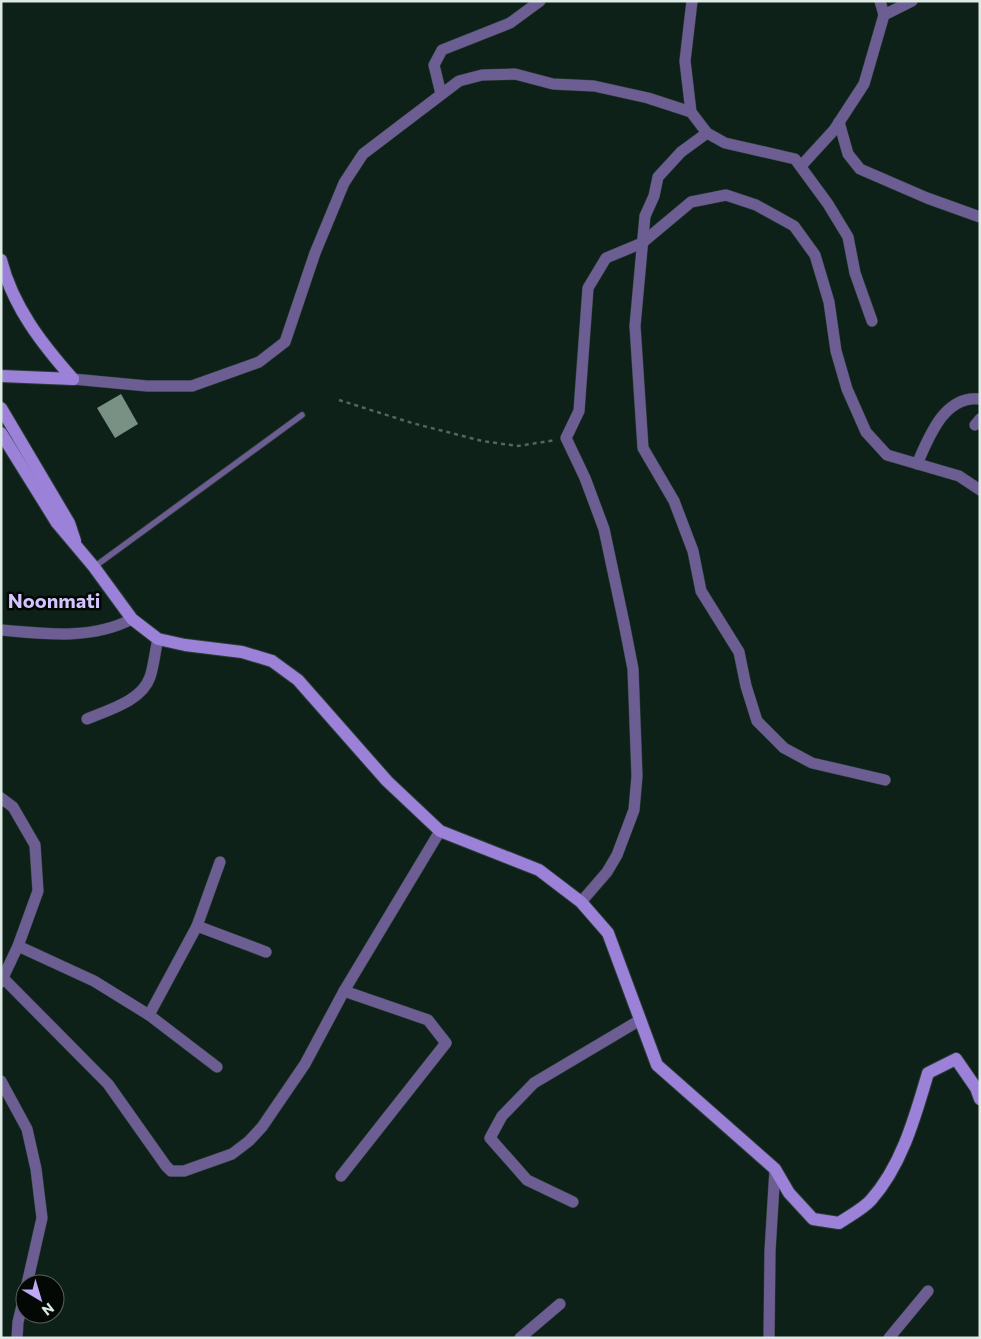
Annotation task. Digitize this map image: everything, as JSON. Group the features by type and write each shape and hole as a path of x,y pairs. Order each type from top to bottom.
{"street":[{"path":"441,94 434,65 442,50 510,23 540,1"},
{"path":"692,1 686,61 691,112 707,133 725,143 795,159 848,237 856,273 872,321"},
{"path":"801,166 839,122 864,84 884,15 880,1"},
{"path":"884,15 912,1"},
{"path":"1,376 73,379 147,386 192,386 259,362 285,342 315,252 344,183 363,154 459,81 482,75 514,74 553,84 586,85 639,96 691,112"},
{"path":"839,122 848,154 860,169 927,198 980,217"},
{"path":"707,133 682,152 658,177 654,196 645,216 635,326 644,448 674,501 693,551 701,591 739,652 746,686 757,721 784,748 812,763 885,780"},
{"path":"581,902 607,872 617,855 634,810 637,776 633,669 624,623 604,528 585,478 566,438 579,411 588,288 606,258 642,243 691,202 726,195 756,205 794,226 815,255 829,302 836,351 847,389 866,432 887,455 959,476 980,490"},
{"path":"1,260 19,306 46,348 73,379"},
{"path":"917,464 931,433 952,405 972,398 980,399"},
{"path":"1,408 69,523 77,547"},
{"path":"1,432 57,523 94,567 132,619 158,639 185,645 242,652 272,661 298,680 387,781 440,831 539,870 581,902 608,932 657,1065 775,1168 789,1193 813,1219 839,1223 870,1202 888,1179 912,1127 928,1073 956,1059 976,1088 980,1099"},
{"path":"1,630 58,635 113,629 132,619"},
{"path":"87,719 136,695 146,686 150,677 158,639"},
{"path":"1,798 13,808 35,845 38,891 18,946 2,980 108,1084 171,1171 184,1171 232,1154 249,1142 262,1127 305,1064 344,991 440,831"},
{"path":"149,1015 197,926 220,862"},
{"path":"197,926 266,952"},
{"path":"18,946 94,981 149,1015 217,1067"},
{"path":"341,1176 446,1043 428,1020 344,991"},
{"path":"573,1202 527,1180 490,1138 502,1116 534,1083 640,1020"},
{"path":"1,1081 27,1129 36,1169 42,1218 29,1274"},
{"path":"771,1336 770,1251 775,1168"},
{"path":"889,1338 928,1291"},
{"path":"520,1338 560,1304"},
{"path":"17,1338 18,1324"}],"lane":[{"path":"94,567 302,416"}],"path":[{"path":"339,400 412,423 482,441 518,446 543,444 566,438"}],"building":[{"path":"121,394 138,424 115,438 97,408"}],"district":[{"name":"Noonmati","path":"54,600"}]}
